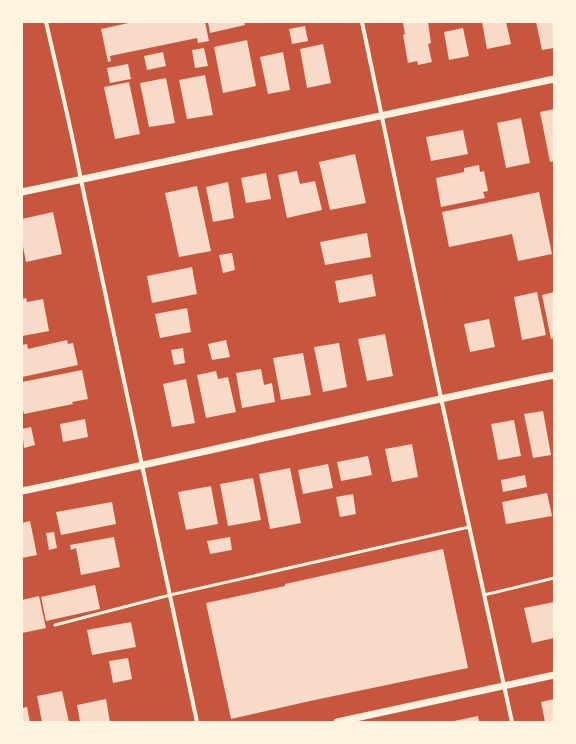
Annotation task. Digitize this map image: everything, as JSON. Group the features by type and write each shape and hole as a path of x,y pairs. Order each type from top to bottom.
{"street":[{"path":"46,22 64,103 69,118 197,722"},
{"path":"362,22 441,398 512,722"},
{"path":"22,192 554,79"},
{"path":"22,491 142,466 441,398 554,375"},
{"path":"337,722 554,675"}],"lane":[{"path":"55,625 170,595 469,527"},
{"path":"484,595 554,578"}],"building":[{"path":"133,22 205,22 209,41 198,43 197,38 110,56 111,61 108,62 101,29"},
{"path":"208,22 244,22 245,25 210,33"},
{"path":"428,22 431,43 428,44 432,62 418,65 417,61 408,63 403,35 405,34 403,23"},
{"path":"482,22 506,22 511,44 487,49"},
{"path":"536,22 554,22 554,48 542,50"},
{"path":"305,26 308,41 292,44 289,29"},
{"path":"463,28 469,56 449,60 444,32"},
{"path":"247,40 256,86 223,93 214,47"},
{"path":"323,44 331,83 307,88 300,49"},
{"path":"204,48 208,66 195,68 192,50"},
{"path":"163,52 166,66 147,70 144,56"},
{"path":"283,52 290,90 268,94 260,57"},
{"path":"128,64 131,79 110,83 107,68"},
{"path":"205,75 213,115 187,119 179,80"},
{"path":"166,78 175,123 149,127 140,83"},
{"path":"129,82 140,134 115,139 104,87"},
{"path":"554,109 554,161 550,162 540,112"},
{"path":"521,118 530,163 506,168 497,123"},
{"path":"463,130 468,154 431,161 426,137"},
{"path":"355,154 366,203 330,210 319,162"},
{"path":"479,165 480,172 484,171 488,191 483,192 485,198 441,207 436,178 464,172 464,168"},
{"path":"297,171 300,184 315,181 322,210 287,218 278,175"},
{"path":"266,173 271,199 246,203 241,178"},
{"path":"228,182 234,218 213,222 206,187"},
{"path":"197,186 211,251 179,257 165,193"},
{"path":"539,192 552,254 518,261 512,234 449,247 442,212"},
{"path":"53,212 62,254 26,262 22,241 22,219"},
{"path":"367,233 371,257 325,265 320,242"},
{"path":"232,253 235,270 223,273 219,255"},
{"path":"192,267 197,294 152,303 147,276"},
{"path":"372,274 376,296 339,303 335,281"},
{"path":"537,292 546,335 522,340 514,297"},
{"path":"554,292 554,338 551,339 542,295"},
{"path":"26,298 27,302 43,299 49,331 22,336 22,299"},
{"path":"187,308 191,332 160,338 155,314"},
{"path":"489,319 495,347 470,352 464,324"},
{"path":"385,334 393,376 367,381 358,339"},
{"path":"67,340 68,344 73,343 78,365 22,377 22,345 27,344 28,349"},
{"path":"226,340 230,357 212,360 208,344"},
{"path":"339,343 347,387 323,392 314,347"},
{"path":"183,348 185,363 174,365 171,350"},
{"path":"303,353 311,395 281,400 273,358"},
{"path":"261,369 264,385 272,383 275,402 242,408 236,373"},
{"path":"82,370 88,399 72,402 73,404 24,414 22,406 22,382"},
{"path":"216,371 218,379 228,377 236,412 206,418 197,375"},
{"path":"186,379 195,423 172,427 163,384"},
{"path":"543,411 551,455 533,458 524,414"},
{"path":"85,419 88,437 63,442 60,424"},
{"path":"514,420 521,456 498,460 491,424"},
{"path":"31,427 35,445 24,448 22,429"},
{"path":"412,444 418,477 392,482 385,449"},
{"path":"368,456 372,475 341,481 337,462"},
{"path":"328,464 333,488 303,494 298,470"},
{"path":"290,468 301,523 270,529 259,474"},
{"path":"525,475 527,487 503,492 501,480"},
{"path":"253,478 261,520 228,526 220,484"},
{"path":"211,486 218,524 186,530 178,492"},
{"path":"547,493 552,516 506,524 502,502"},
{"path":"353,494 356,514 340,517 336,497"},
{"path":"112,502 116,524 61,535 56,512"},
{"path":"30,521 37,555 22,558 22,523"},
{"path":"54,532 57,548 49,550 46,533"},
{"path":"114,537 120,567 81,575 76,548 71,550 70,545"},
{"path":"230,537 232,550 210,554 207,541"},
{"path":"443,549 468,668 231,719 206,603"},
{"path":"95,585 100,609 46,621 41,597"},
{"path":"39,596 46,628 22,633 22,600"},
{"path":"554,602 554,638 532,643 524,608"},
{"path":"131,622 136,647 92,655 87,630"},
{"path":"128,658 132,679 113,683 109,661"},
{"path":"62,691 69,722 42,722 37,696"},
{"path":"106,699 110,722 80,722 77,705"},
{"path":"554,699 554,722 545,722 541,702"},
{"path":"27,707 30,722 22,722 22,708"},
{"path":"478,716 479,722 454,722 454,721"}]}
